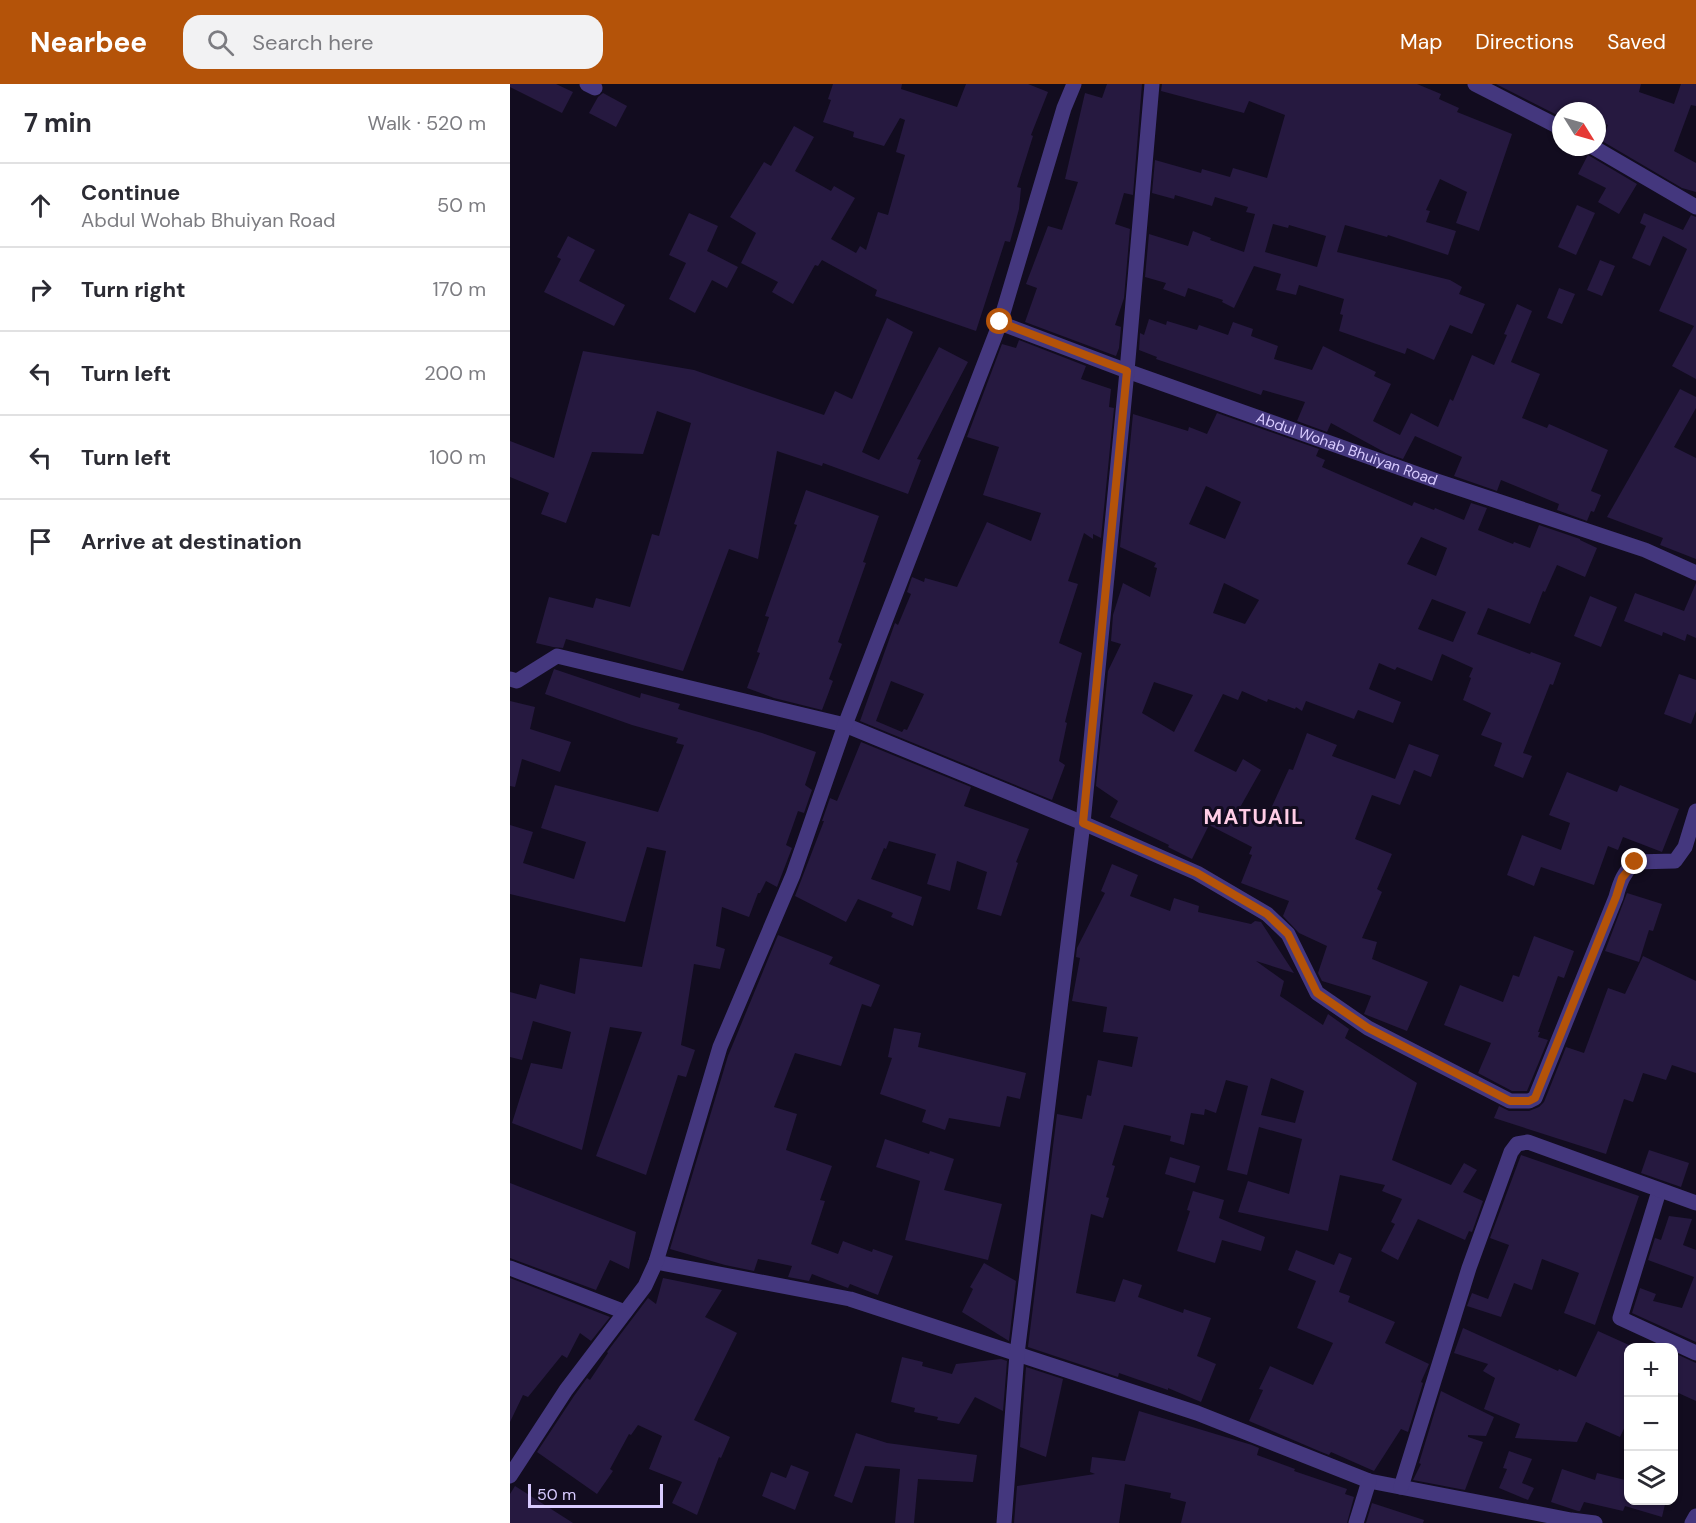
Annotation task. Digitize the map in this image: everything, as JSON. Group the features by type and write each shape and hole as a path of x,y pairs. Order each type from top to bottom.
{"street":[{"path":"510,1476 566,1390 645,1286 656,1262 720,1047 793,875 845,725 1000,322 1064,108 1074,84"},
{"path":"1004,1523 1017,1354 1083,823 1152,84"},
{"path":"1475,84 1552,123"},
{"path":"1606,155 1696,207"},
{"name":"Abdul Wohab Bhuiyan Road","path":"1000,322 1127,371 1437,481 1645,550 1696,573"},
{"path":"510,679 517,681 557,656 845,725 1083,823 1197,873 1267,914 1288,934 1317,993 1368,1028 1510,1101 1521,1102 1535,1098 1622,878 1635,862 1675,861 1685,847 1696,813"},
{"path":"1401,1487 1469,1268 1511,1152 1517,1144 1528,1142 1696,1203"},
{"path":"1659,1191 1620,1318 1696,1353"},
{"path":"656,1262 850,1299 1197,1413 1369,1481 1595,1523"},
{"path":"510,1268 625,1312"},
{"path":"1356,1523 1369,1481"},
{"path":"1692,1523 1696,1516"}],"building":[{"path":"510,84 556,84 573,92 562,113 510,87"},
{"path":"833,84 902,84 901,89 957,107 966,84 1028,84 1048,92 1031,135 1033,136 1017,187 1021,188 1019,209 1010,242 1005,241 976,331 875,296 877,290 822,260 818,266 815,265 793,304 772,292 778,282 741,263 756,233 730,217 764,162 771,166 794,126 814,137 795,171 831,191 834,186 855,198 831,239 856,253 860,246 866,250 878,212 888,215 905,155 896,152 905,120 900,118 884,146 853,137 854,132 823,122 831,100 828,99"},
{"path":"1107,84 1142,84 1133,195 1124,193 1115,224 1130,229 1124,298 1115,325 1121,327 1116,356 1025,322 1037,288 1026,284 1048,226 1062,230 1078,182 1065,179 1085,93 1102,98"},
{"path":"1162,84 1417,84 1441,94 1439,99 1459,108 1457,112 1512,134 1479,231 1456,223 1467,192 1440,179 1426,210 1430,211 1426,222 1456,231 1448,255 1388,235 1387,237 1345,225 1337,252 1450,280 1462,287 1459,294 1485,304 1472,334 1450,325 1434,360 1407,348 1405,354 1339,331 1344,299 1299,285 1296,295 1276,290 1281,274 1254,266 1234,308 1222,302 1223,300 1188,288 1185,297 1163,289 1166,283 1145,277 1149,234 1188,246 1193,231 1211,238 1210,240 1244,252 1255,214 1246,212 1248,207 1215,197 1212,206 1175,195 1174,199 1152,193 1155,160 1201,173 1202,169 1230,177 1233,168 1267,178 1285,115 1249,101 1244,113 1161,91","holes":["1273,224 1288,228 1289,225 1326,236 1317,267 1265,252"]},
{"path":"1496,84 1641,84 1639,92 1674,104 1681,84 1696,84 1696,106 1691,105 1674,151 1696,163 1696,192 1682,188 1606,143 1608,125 1606,124 1606,102 1552,102 1552,112"},
{"path":"603,93 627,106 616,127 589,113 598,97"},
{"path":"1587,156 1590,156 1637,184 1619,214 1598,202 1606,188 1578,174"},
{"path":"1577,205 1595,213 1576,255 1558,247"},
{"path":"689,213 718,226 707,251 738,267 727,288 712,280 695,313 669,299 686,263 669,255"},
{"path":"1644,213 1683,230 1691,215 1696,217 1696,379 1672,366 1694,326 1659,311 1687,249 1663,236 1650,266 1632,258 1646,226 1640,223"},
{"path":"568,236 595,250 579,281 625,305 614,326 544,292 561,259 557,257"},
{"path":"1600,260 1615,266 1602,296 1587,290"},
{"path":"1559,288 1575,294 1562,324 1547,318"},
{"path":"1517,304 1532,311 1511,362 1540,374 1522,418 1547,428 1549,424 1608,450 1591,491 1601,495 1594,512 1591,511 1587,521 1557,510 1559,504 1501,480 1497,491 1454,476 1462,457 1415,436 1403,459 1386,453 1331,423 1327,432 1297,421 1305,402 1263,390 1261,395 1156,359 1157,357 1139,350 1140,333 1144,335 1149,319 1166,325 1167,321 1197,330 1199,325 1228,335 1233,322 1253,329 1251,336 1278,346 1274,359 1312,370 1323,346 1376,372 1374,376 1391,384 1373,421 1400,435 1411,413 1438,427 1450,399 1453,401 1472,355 1494,365"},
{"path":"887,318 913,332 862,452 879,460 939,347 968,362 917,459 921,460 908,494 823,463 822,466 777,451 758,559 729,549 683,671 566,639 563,648 536,643 549,597 593,608 596,598 630,607 652,534 659,536 691,423 657,411 643,454 592,452 566,523 541,514 549,493 510,477 510,441 554,458 583,351 694,370 824,415 835,391 852,399"},
{"path":"1019,340 1086,366 1081,379 1111,389 1109,407 1114,408 1101,538 1093,534 1093,539 1084,533 1068,581 1078,584 1059,643 1082,653 1065,722 1067,723 1059,761 1065,765 1052,800 860,721 895,623 898,625 911,594 907,592 912,577 924,582 925,578 957,587 987,522 1031,541 1041,513 983,495 999,447 967,437 1002,344 1016,348","holes":["891,681 924,694 907,730 904,729 902,732 876,721"]},
{"path":"1680,389 1696,397 1696,408 1674,447 1696,458 1696,559 1660,545 1663,538 1607,517"},
{"path":"1217,413 1319,449 1316,456 1325,460 1322,467 1412,506 1414,502 1464,520 1471,503 1487,508 1478,530 1513,544 1514,542 1530,548 1539,525 1580,539 1597,548 1585,577 1557,565 1545,592 1543,591 1530,624 1488,608 1477,634 1561,663 1553,685 1550,684 1523,753 1532,756 1523,778 1494,766 1502,743 1481,735 1491,713 1463,700 1473,668 1442,654 1432,681 1397,667 1395,670 1379,663 1369,689 1401,702 1393,723 1358,710 1354,719 1306,701 1302,711 1268,699 1267,702 1242,691 1238,700 1223,694 1194,751 1236,772 1243,759 1261,770 1238,811 1264,824 1289,769 1293,770 1307,733 1337,745 1332,756 1395,779 1409,744 1439,755 1431,777 1414,770 1400,805 1372,795 1355,839 1392,854 1377,889 1382,892 1362,938 1377,942 1372,959 1428,982 1407,1031 1364,1014 1371,996 1322,981 1318,973 1327,946 1299,933 1283,916 1289,901 1241,883 1252,855 1249,854 1252,847 1209,825 1192,859 1168,847 1169,845 1110,817 1118,801 1096,786 1108,671 1121,644 1111,641 1113,615 1123,583 1150,597 1157,568 1154,567 1156,563 1120,547 1133,414 1188,431 1189,427 1207,434","holes":["1206,486 1241,502 1225,539 1189,524","1421,537 1447,548 1436,576 1407,564","1224,583 1259,600 1245,624 1213,613","1432,599 1466,612 1453,642 1418,629","1154,682 1193,695 1174,732 1142,713"]},
{"path":"806,490 879,516 863,562 866,563 838,642 842,644 829,679 833,681 822,710 774,698 747,688 760,653 757,652 769,617 765,616 797,525 794,524"},
{"path":"1696,583 1696,638 1687,634 1685,641 1663,632 1662,636 1624,621 1635,593 1684,611"},
{"path":"1590,596 1617,607 1601,647 1574,636"},
{"path":"554,669 640,698 641,693 680,704 678,709 762,733 816,752 805,785 812,790 804,813 798,811 786,845 792,848 777,887 766,881 758,893 749,917 722,907 716,946 725,949 720,969 694,964 681,1045 695,1050 686,1077 678,1075 646,1175 596,1156 642,1032 610,1027 582,1150 512,1123 531,1063 562,1069 571,1032 533,1021 522,1060 510,1057 510,992 536,999 540,984 575,994 580,958 642,967 666,851 647,847 625,922 510,894 510,825 533,832 523,863 574,879 586,842 541,828 555,785 658,812 684,745 676,743 678,738 632,725 545,694"},
{"path":"1679,674 1696,680 1696,711 1691,724 1664,714"},
{"path":"510,701 535,707 530,729 571,742 560,772 522,759 515,787 510,786"},
{"path":"861,742 971,787 964,806 1029,829 1016,862 1018,863 1001,916 977,909 987,872 957,861 950,891 927,884 936,854 889,841 871,879 922,897 913,926 891,917 893,913 858,899 846,922 795,896 824,821 822,821 830,798 837,801"},
{"path":"1567,772 1617,792 1620,785 1679,809 1662,852 1623,837 1618,850 1608,846 1594,885 1541,867 1534,886 1507,875 1522,835 1561,850 1570,823 1549,815"},
{"path":"1112,864 1138,875 1130,896 1170,911 1174,898 1199,906 1198,912 1251,924 1255,921 1261,922 1294,973 1256,961 1284,981 1280,996 1323,1025 1328,1014 1349,1029 1345,1038 1417,1083 1392,1160 1451,1185 1464,1163 1477,1170 1463,1192 1483,1201 1472,1232 1469,1231 1465,1240 1418,1219 1398,1260 1381,1251 1395,1224 1391,1222 1402,1199 1382,1191 1385,1185 1340,1175 1328,1231 1238,1212 1248,1181 1289,1194 1302,1139 1259,1127 1247,1175 1227,1170 1248,1086 1226,1080 1216,1113 1205,1109 1204,1115 1191,1113 1184,1145 1170,1141 1171,1136 1124,1125 1112,1165 1115,1166 1103,1218 1091,1214 1076,1293 1115,1302 1123,1279 1142,1285 1138,1297 1183,1313 1184,1309 1211,1318 1197,1356 1216,1364 1201,1402 1168,1388 1168,1390 1119,1373 1118,1377 1028,1347 1057,1114 1082,1119 1087,1095 1091,1096 1098,1060 1132,1067 1138,1037 1103,1032 1107,1007 1072,1001 1080,958 1076,957 1077,948 1105,893 1101,891","holes":["1271,1078 1304,1091 1295,1123 1261,1115"]},
{"path":"1627,893 1662,904 1653,931 1649,930 1639,962 1605,951"},
{"path":"778,935 833,957 829,964 880,985 871,1007 862,1004 841,1066 795,1053 774,1107 797,1114 786,1150 832,1166 820,1200 825,1201 811,1244 838,1254 843,1241 872,1252 873,1249 893,1256 878,1295 850,1284 848,1288 812,1274 809,1281 788,1277 792,1266 758,1259 754,1271 670,1249 728,1056"},
{"path":"1534,936 1574,951 1564,978 1558,976 1538,1032 1540,1032 1538,1037 1548,1040 1527,1091 1512,1091 1478,1073 1491,1043 1444,1025 1460,985 1503,1002 1513,975 1519,977"},
{"path":"1643,956 1696,981 1696,1073 1672,1065 1666,1080 1643,1073 1633,1102 1624,1099 1606,1154 1494,1118 1499,1106 1509,1111 1529,1111 1544,1102 1566,1047 1584,1053 1608,988 1625,994"},
{"path":"894,1028 921,1033 918,1047 1026,1073 1020,1099 1007,1096 1000,1127 949,1118 945,1130 922,1122 926,1110 880,1094 892,1058 888,1057"},
{"path":"885,1139 929,1154 930,1151 954,1159 944,1190 1002,1204 988,1260 905,1240 920,1181 876,1167"},
{"path":"1649,1150 1689,1163 1681,1187 1641,1173"},
{"path":"1521,1155 1639,1196 1595,1325 1564,1313 1579,1273 1542,1259 1532,1290 1514,1283 1501,1317 1467,1306 1472,1293 1488,1299 1509,1245 1490,1238"},
{"path":"1170,1157 1200,1166 1195,1183 1165,1174"},
{"path":"510,1183 636,1232 629,1269 610,1260 596,1290 510,1258"},
{"path":"1193,1191 1224,1200 1219,1218 1265,1237 1261,1251 1222,1240 1215,1263 1177,1251 1190,1211 1187,1210"},
{"path":"1669,1216 1692,1219 1683,1245 1696,1250 1696,1342 1632,1313 1640,1288 1656,1294 1653,1301 1682,1308 1694,1277 1648,1260 1655,1238 1661,1240"},
{"path":"1296,1250 1334,1265 1339,1253 1352,1258 1339,1292 1350,1296 1348,1302 1395,1322 1385,1343 1429,1364 1421,1382 1423,1383 1408,1432 1401,1429 1374,1471 1331,1452 1329,1455 1319,1451 1249,1421 1263,1390 1259,1389 1270,1366 1313,1385 1333,1343 1297,1328 1316,1281 1288,1270"},
{"path":"984,1263 1016,1281 1009,1341 962,1312 973,1289 970,1287"},
{"path":"510,1278 610,1317 591,1341 580,1333 567,1358 562,1355 528,1397 523,1395 510,1422"},
{"path":"663,1278 722,1290 705,1317 737,1333 694,1420 730,1437 721,1458 719,1457 697,1515 672,1503 682,1482 649,1469 662,1436 638,1425 631,1435 629,1434 610,1469 613,1471 597,1494 537,1452 574,1396 587,1378 590,1380 607,1352 648,1298 656,1304"},
{"path":"1463,1328 1576,1377 1598,1331 1625,1343 1624,1429 1620,1437 1586,1422 1577,1442 1515,1438 1520,1424 1484,1409 1495,1378 1483,1371 1488,1364 1454,1353"},
{"path":"1678,1355 1696,1363 1696,1401 1678,1393"},
{"path":"902,1357 923,1362 922,1366 952,1374 956,1364 1001,1359 1007,1361 1003,1411 975,1397 959,1424 937,1420 938,1417 914,1412 915,1408 891,1402"},
{"path":"1026,1367 1063,1379 1046,1457 1020,1447"},
{"path":"1441,1391 1494,1417 1486,1436 1468,1435 1468,1437 1483,1442 1465,1490 1413,1480 1421,1464 1419,1463"},
{"path":"1139,1411 1252,1445 1259,1448 1257,1455 1295,1469 1294,1471 1347,1489 1345,1494 1354,1497 1347,1523 1181,1523 1186,1502 1170,1498 1171,1493 1125,1484 1119,1523 1014,1523 1017,1486 1095,1474 1090,1472 1092,1457 1125,1461"},
{"path":"856,1433 887,1443 977,1455 973,1482 918,1479 914,1523 895,1523 900,1469 865,1466 852,1503 834,1496"},
{"path":"1509,1451 1532,1459 1522,1483 1534,1488 1528,1500 1499,1488 1507,1469 1503,1468"},
{"path":"791,1465 809,1472 795,1510 762,1496 771,1472 786,1478"},
{"path":"1562,1469 1595,1480 1597,1473 1624,1480 1624,1505 1665,1505 1662,1517 1625,1506 1623,1511 1584,1502 1578,1511 1551,1502"},
{"path":"515,1486 573,1523 510,1523 510,1494"},
{"path":"1372,1503 1424,1520 1423,1523 1366,1523"}],"district":[{"name":"MATUAIL","path":"1254,817"}],"route":[{"path":"1000,322 1127,371 1083,823 1197,873 1267,914 1288,934 1317,993 1368,1028 1510,1101 1521,1102 1535,1098 1622,878 1635,862"}]}
